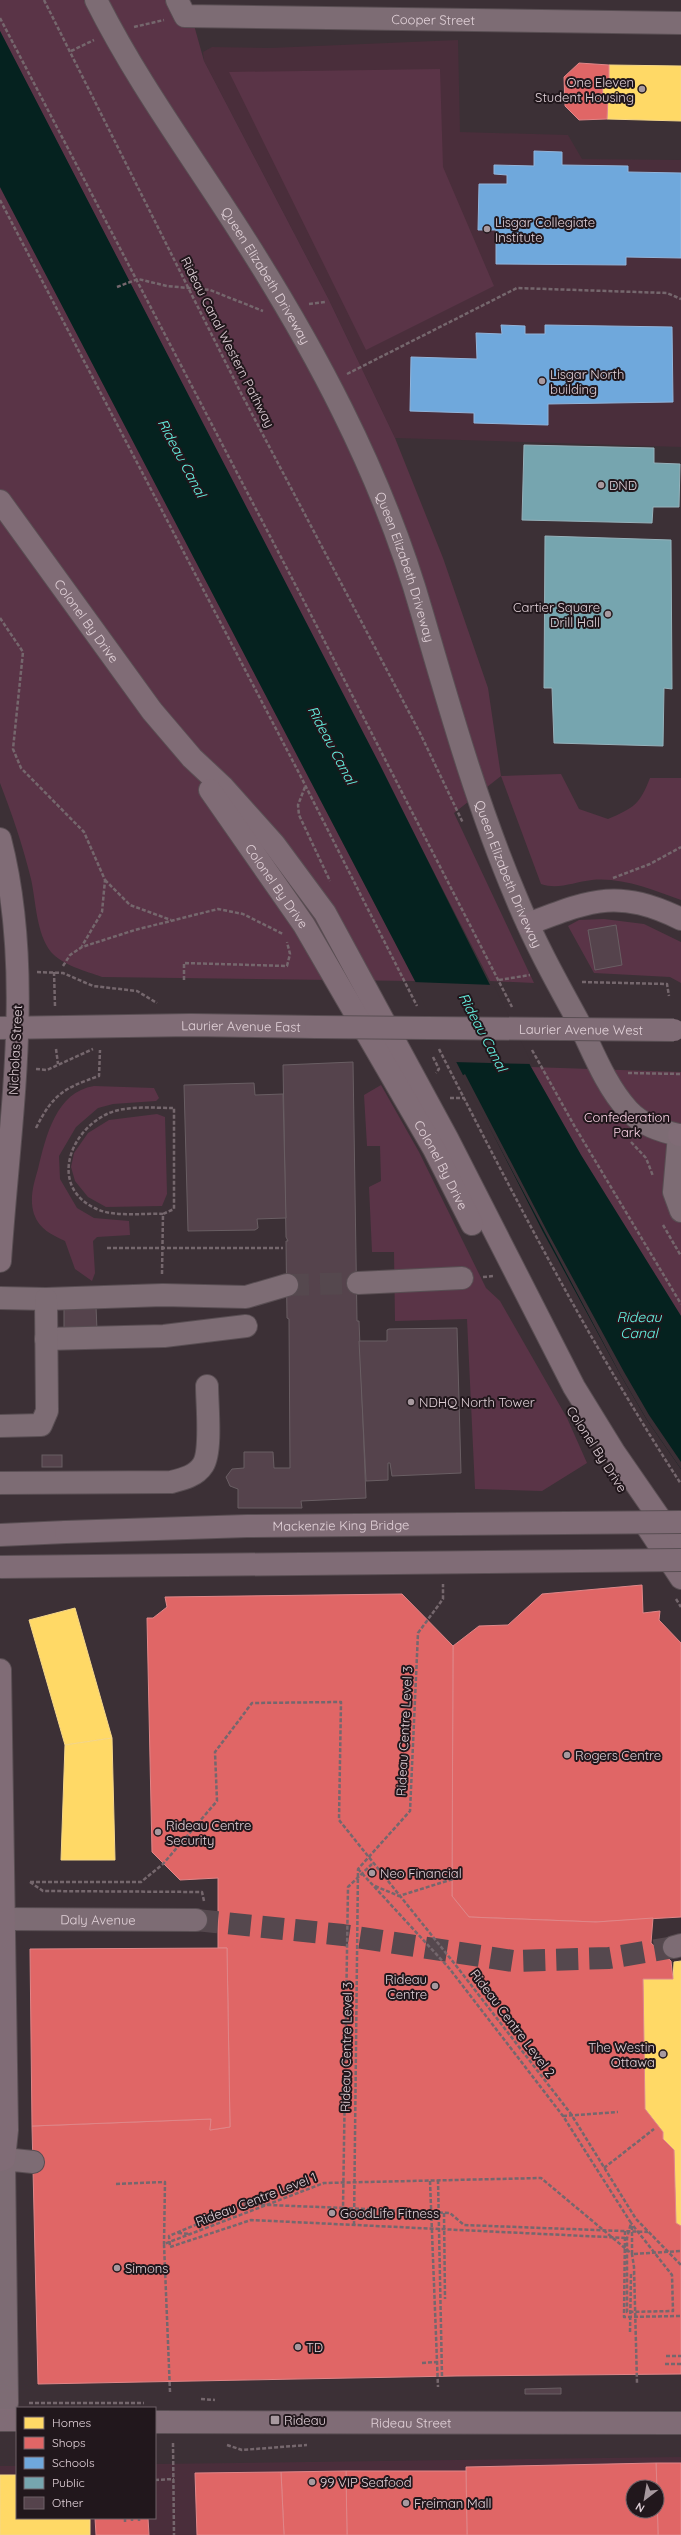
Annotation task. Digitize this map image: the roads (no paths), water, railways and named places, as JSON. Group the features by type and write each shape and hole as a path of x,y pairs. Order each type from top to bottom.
{"main road":[{"name":"Colonel By Drive","path":"0,501 152,711 192,758 223,787 274,844 325,913 447,1138 574,1387 614,1452 681,1549"},
{"name":"Colonel By Drive","path":"192,758 214,796 304,926 434,1149 498,1275 560,1391 681,1578"},
{"name":"Nicholas Street","path":"0,839 16,927 9,1028 0,1261"},
{"path":"528,924 586,902 604,899 624,900 645,905 681,919"},
{"name":"Laurier Avenue East","path":"9,1028 192,1025 482,1027"},
{"name":"Laurier Avenue West","path":"482,1027 677,1030"},
{"name":"Mackenzie King Bridge","path":"0,1535 247,1526 681,1522"},
{"path":"0,1567 681,1560"},
{"path":"0,1670 1,1920 7,2130 2,2160"},
{"name":"Rideau Street","path":"156,2412 676,2421"}],"street":[{"name":"Queen Elizabeth Driveway","path":"96,0 138,76 233,220 287,308 329,383 371,470 404,556 467,764 492,839 528,924 622,1102 646,1124 680,1135"},
{"name":"Cooper Street","path":"181,8 681,23"},
{"path":"680,1135 674,1192 681,1211"},
{"path":"358,1283 462,1278"},
{"path":"0,1298 46,1299 163,1295 246,1297 287,1285"},
{"path":"0,1426 41,1425 47,1412 46,1299"},
{"path":"46,1339 164,1336 246,1326"},
{"path":"0,1483 171,1482 190,1477 203,1465 208,1442 207,1386"},
{"name":"Daly Avenue","path":"1,1920 201,1913"},
{"path":"8,2414 2,2160 33,2162"}],"water":[{"name":"Rideau Canal","path":"0,31 380,765 531,1067 581,1155 681,1316 681,1469 647,1420 620,1374 543,1232 415,981 0,187"}],"tunnel":[{"path":"287,1285 358,1283"},
{"path":"196,1920 343,1935 513,1961 609,1958 674,1947"}],"place":[{"name":"One Eleven Student Housing","path":"642,89"},
{"name":"Lisgar Collegiate Institute","path":"487,229"},
{"name":"Lisgar North building","path":"542,381"},
{"name":"DND","path":"601,485"},
{"name":"Cartier Square Drill Hall","path":"608,614"},
{"name":"NDHQ North Tower","path":"411,1402"},
{"name":"Rogers Centre","path":"567,1755"},
{"name":"Rideau Centre Security","path":"158,1832"},
{"name":"Neo Financial","path":"372,1873"},
{"name":"Rideau Centre","path":"435,1986"},
{"name":"The Westin Ottawa","path":"663,2054"},
{"name":"GoodLife Fitness","path":"332,2213"},
{"name":"Simons","path":"117,2268"},
{"name":"TD","path":"298,2347"},
{"name":"Rideau","path":"275,2420"},
{"name":"99 VIP Seafood","path":"312,2482"},
{"name":"Freiman Mall","path":"406,2503"}],"park label":[{"name":"Confederation Park","path":"627,1124"}]}
